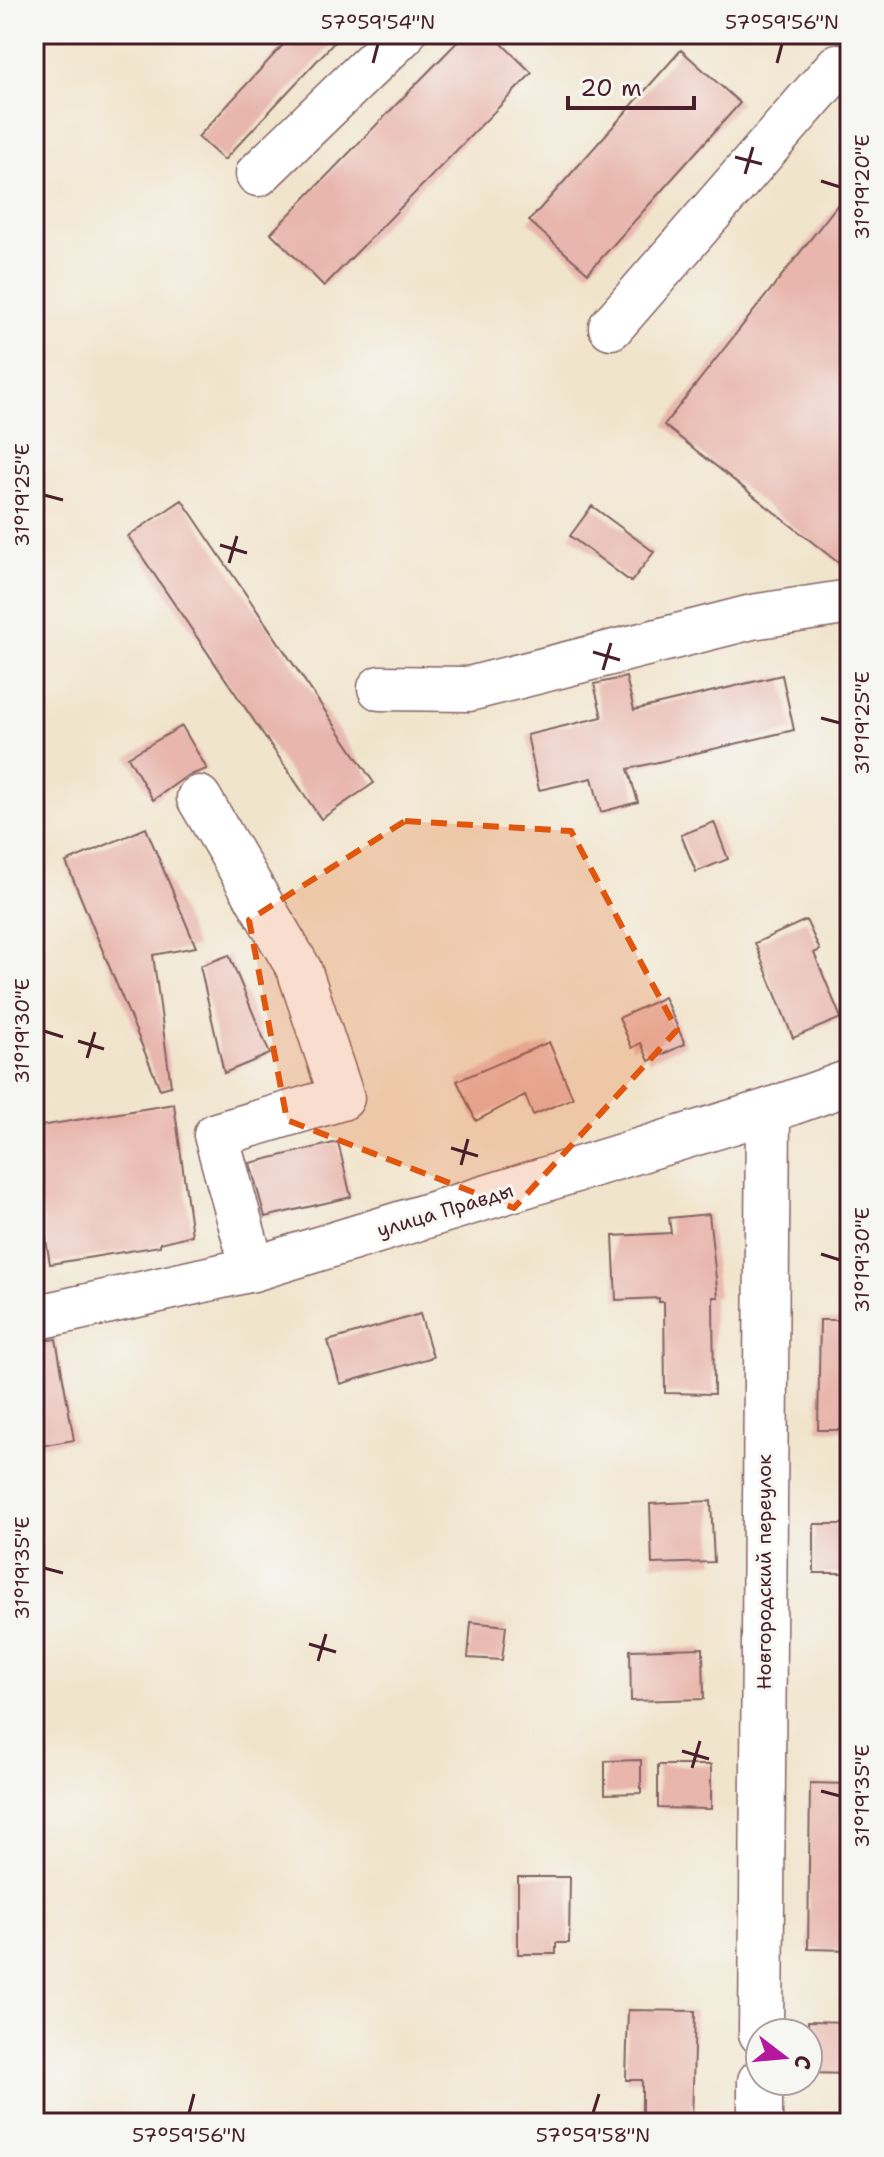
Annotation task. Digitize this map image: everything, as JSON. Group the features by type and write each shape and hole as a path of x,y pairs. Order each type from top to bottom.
{"street":[{"path":"258,174 403,34"},
{"path":"611,327 838,66 850,75"},
{"path":"380,688 469,689 752,617 850,602"},
{"path":"199,798 299,969 342,1098 216,1135 253,1269"},
{"name":"улица Правды","path":"34,1318 253,1269 768,1111 850,1082"},
{"name":"Новгородский переулок","path":"761,2017 768,1111"},
{"path":"760,2097 760,2123"}],"highlighted area":[{"path":"405,821 571,831 677,1030 514,1208 287,1120 249,920"}],"building":[{"path":"293,34 342,34 224,160 198,137"},
{"path":"465,34 492,34 532,73 324,286 271,233"},
{"path":"681,50 740,103 588,273 529,221"},
{"path":"850,189 850,572 664,425"},
{"path":"182,500 374,783 321,819 128,536"},
{"path":"592,506 654,552 631,582 570,536"},
{"path":"782,675 794,730 628,769 638,802 601,812 592,778 539,790 527,735 602,717 594,684 626,677 634,710"},
{"path":"182,726 207,769 187,776 153,800 128,757"},
{"path":"714,822 728,859 696,872 681,835"},
{"path":"146,828 196,947 153,955 171,1086 160,1089 66,862"},
{"path":"806,920 820,950 814,953 841,1018 793,1038 755,943"},
{"path":"229,955 270,1054 224,1073 200,966"},
{"path":"664,997 685,1044 649,1061 641,1043 632,1048 619,1018"},
{"path":"549,1042 573,1098 533,1115 525,1095 476,1121 457,1081"},
{"path":"174,1104 192,1235 160,1243 160,1246 50,1264 37,1185 34,1185 34,1127"},
{"path":"338,1142 351,1197 265,1217 250,1163"},
{"path":"709,1214 718,1297 713,1297 714,1394 665,1393 664,1302 659,1302 659,1298 616,1300 613,1236 671,1233 669,1218"},
{"path":"420,1314 433,1357 340,1384 328,1341"},
{"path":"820,1320 850,1320 850,1430 818,1430"},
{"path":"56,1339 74,1440 34,1447 34,1342"},
{"path":"711,1501 714,1562 652,1564 650,1504"},
{"path":"814,1524 850,1524 850,1573 814,1573"},
{"path":"471,1622 506,1626 502,1660 468,1658"},
{"path":"703,1648 704,1699 631,1701 630,1650"},
{"path":"641,1760 641,1793 605,1794 605,1761"},
{"path":"658,1765 711,1765 711,1809 658,1808"},
{"path":"810,1783 850,1784 850,1950 808,1949"},
{"path":"518,1877 570,1877 569,1943 556,1943 556,1954 518,1954"},
{"path":"628,2010 695,2011 692,2123 642,2123 642,2080 626,2080"},
{"path":"824,2021 850,2022 850,2074 824,2073"}]}
